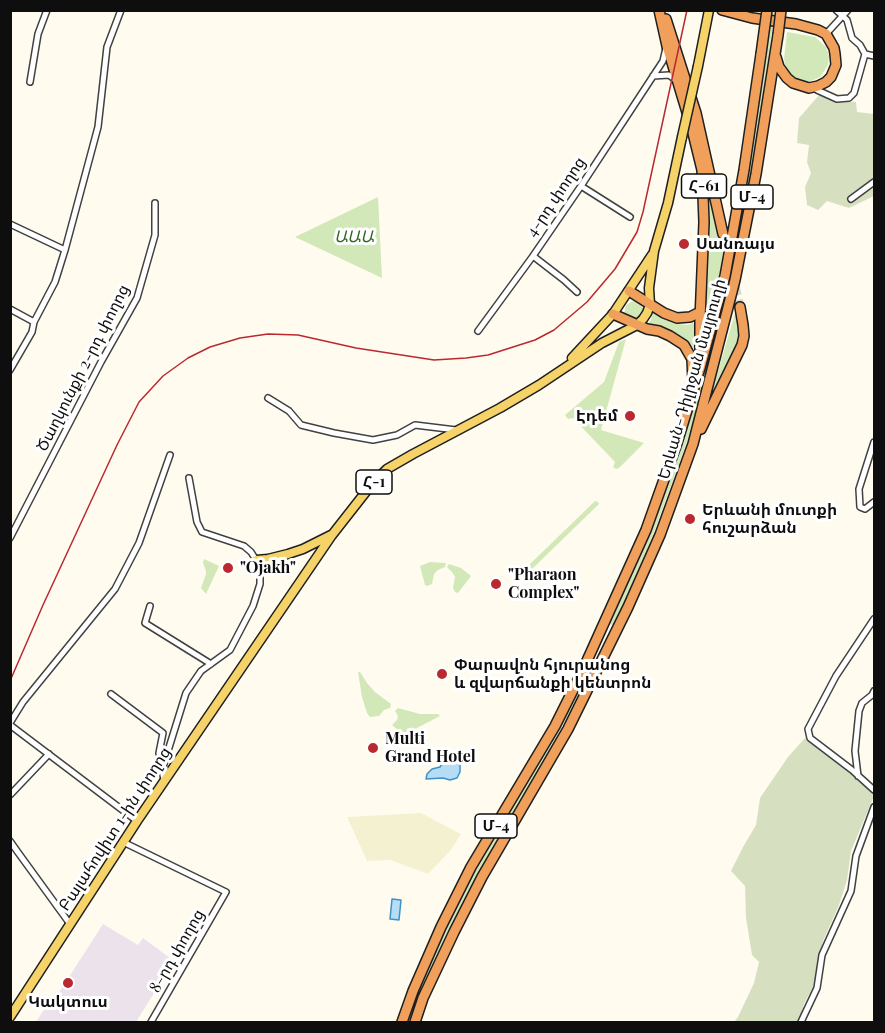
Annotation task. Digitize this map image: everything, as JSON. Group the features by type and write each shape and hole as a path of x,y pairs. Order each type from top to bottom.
{"highway":[{"name":"Հ-61","path":"661,10 667,46 702,170 704,222 700,368"},
{"name":"Հ-61","path":"661,10 696,113 723,234"},
{"path":"722,10 752,18 808,27 826,34 834,48 836,64 831,77 826,82 809,88 801,87 787,78 779,67 775,49"},
{"name":"Երևան-Դիլիջան մայրուղի","path":"402,1023 427,958 471,867 555,726 600,634 646,530 677,444 725,276 744,170 767,10"},
{"name":"Երևան-Դիլիջան մայրուղի","path":"415,1023 423,998 482,877 568,729 603,660 660,535 693,444 735,280 756,174 781,10"},
{"path":"629,291 664,314 677,318 690,317 700,312"},
{"path":"693,444 742,345 744,336 740,307"},
{"path":"613,314 670,336 684,345 692,359 691,396"}],"main road":[{"name":"Հ-1","path":"332,535 372,484 387,469 539,385 602,343 637,325 647,313 650,305 649,288 654,251 668,203 709,10"},
{"name":"Հ-1","path":"561,369 613,314 654,251"},
{"path":"256,560 288,554 332,535"},
{"name":"Բալահովիտ 1-ին փողոց","path":"10,1017 136,820 332,535"}],"street":[{"path":"30,82 38,34 47,10"},
{"path":"10,370 32,332 33,322 55,282 66,250 74,212 98,127 107,47 121,10"},
{"path":"836,10 846,13"},
{"path":"826,34 846,13"},
{"path":"818,86 817,90 837,99 849,98 854,93 865,54 852,38 846,13"},
{"name":"4-րդ փողոց","path":"478,331 581,186 663,61 667,46"},
{"path":"865,54 874,56"},
{"path":"653,76 669,75 677,81"},
{"path":"851,199 874,182"},
{"path":"581,186 630,217"},
{"name":"Ծաղկունքի 2-րդ փողոց","path":"10,538 101,362 137,298 154,235 155,203"},
{"path":"10,224 66,250"},
{"path":"533,256 577,292"},
{"path":"10,309 33,322"},
{"path":"268,398 289,411 301,425 334,434 373,440 398,435 415,425 457,430"},
{"path":"874,442 859,489 860,507 865,509 874,502"},
{"path":"136,820 10,724 23,702 115,589 139,543 170,455"},
{"path":"162,770 186,693 201,671 230,650 253,606 260,584 260,570 251,552 244,546 202,531 197,522 189,478"},
{"path":"150,606 145,623 211,664"},
{"path":"874,619 836,676 808,729 810,738 874,790"},
{"path":"858,776 855,751 859,711 862,703 874,691"},
{"path":"111,694 163,733 159,753 164,780"},
{"path":"10,795 49,754"},
{"path":"801,1023 817,988 822,955 851,891 856,856 872,819 874,807"},
{"path":"10,841 70,924"},
{"name":"8-րդ փողոց","path":"123,841 226,892 152,1023"}],"shaded area":[{"path":"421,813 461,834 451,850 428,874 390,860 367,861 347,817"},
{"path":"103,924 138,945 143,938 174,961 136,1022 36,1022 55,993 58,994"}],"green space":[{"path":"771,11 775,11 747,202 732,280 703,392 684,450 653,535 614,626 610,624 642,551 686,430 715,328"},
{"path":"787,32 815,37 826,47 829,56 828,65 820,77 811,81 802,81 789,73 784,59"},
{"path":"820,94 836,101 856,102 857,112 874,114 874,196 849,208 827,201 818,210 807,205 805,187 811,173 807,162 809,145 797,143 799,118"},
{"path":"707,176 723,252 703,338"},
{"name":"ԱԱԱ","path":"378,197 382,278 295,237"},
{"path":"633,301 641,304 644,310 638,321 625,317 624,314 626,305"},
{"path":"653,311 678,324 688,325 697,321 695,350 678,334 662,326 647,324 651,320"},
{"path":"735,313 738,316 736,348 707,409"},
{"path":"626,339 601,430 644,443 616,469 613,467 615,462 573,418 568,419 565,415 604,382 619,342"},
{"path":"595,501 599,504 532,569 530,564"},
{"path":"204,559 219,566 206,594 201,588 206,574"},
{"path":"430,562 446,563 445,567 434,574 432,584 427,586 420,566"},
{"path":"449,564 461,568 471,576 458,593 453,588 455,577 447,567"},
{"path":"593,658 598,660 447,932 411,1022 406,1022 436,947 470,879 568,709"},
{"path":"358,672 375,692 391,704 390,708 384,710 379,716 370,717 367,713"},
{"path":"398,708 440,716 411,731 402,733 392,725 397,720 398,716 395,711"},
{"path":"805,738 862,782 874,796 851,851 847,880 823,941 815,983 804,1004 799,1022 734,1022 754,983 759,962 752,955 746,918 745,886 731,871 756,825 760,798 788,757"}],"water":[{"path":"448,760 454,760 460,765 457,778 426,779 432,769 440,767"},
{"path":"392,899 401,900 399,920 390,919"}],"tunnel":[{"path":"723,234 740,307"}],"railway":[{"path":"10,681 43,605 139,402 163,376 188,358 210,347 240,338 268,334 298,335 356,348 434,360 488,355 535,340 554,330 587,302 615,269 637,232 687,10"}],"place":[{"name":"Սանռայս","path":"684,244"},
{"name":"Էդեմ","path":"630,416"},
{"name":"Երևանի մուտքի հուշարձան","path":"690,519"},
{"name":"\"Ojakh\"","path":"228,568"},
{"name":"\"Pharaon Complex\"","path":"496,584"},
{"name":"Փարավոն հյուրանոց և զվարճանքի կենտրոն","path":"442,674"},
{"name":"Multi Grand Hotel","path":"373,748"},
{"name":"Կակտուս","path":"68,983"}]}
